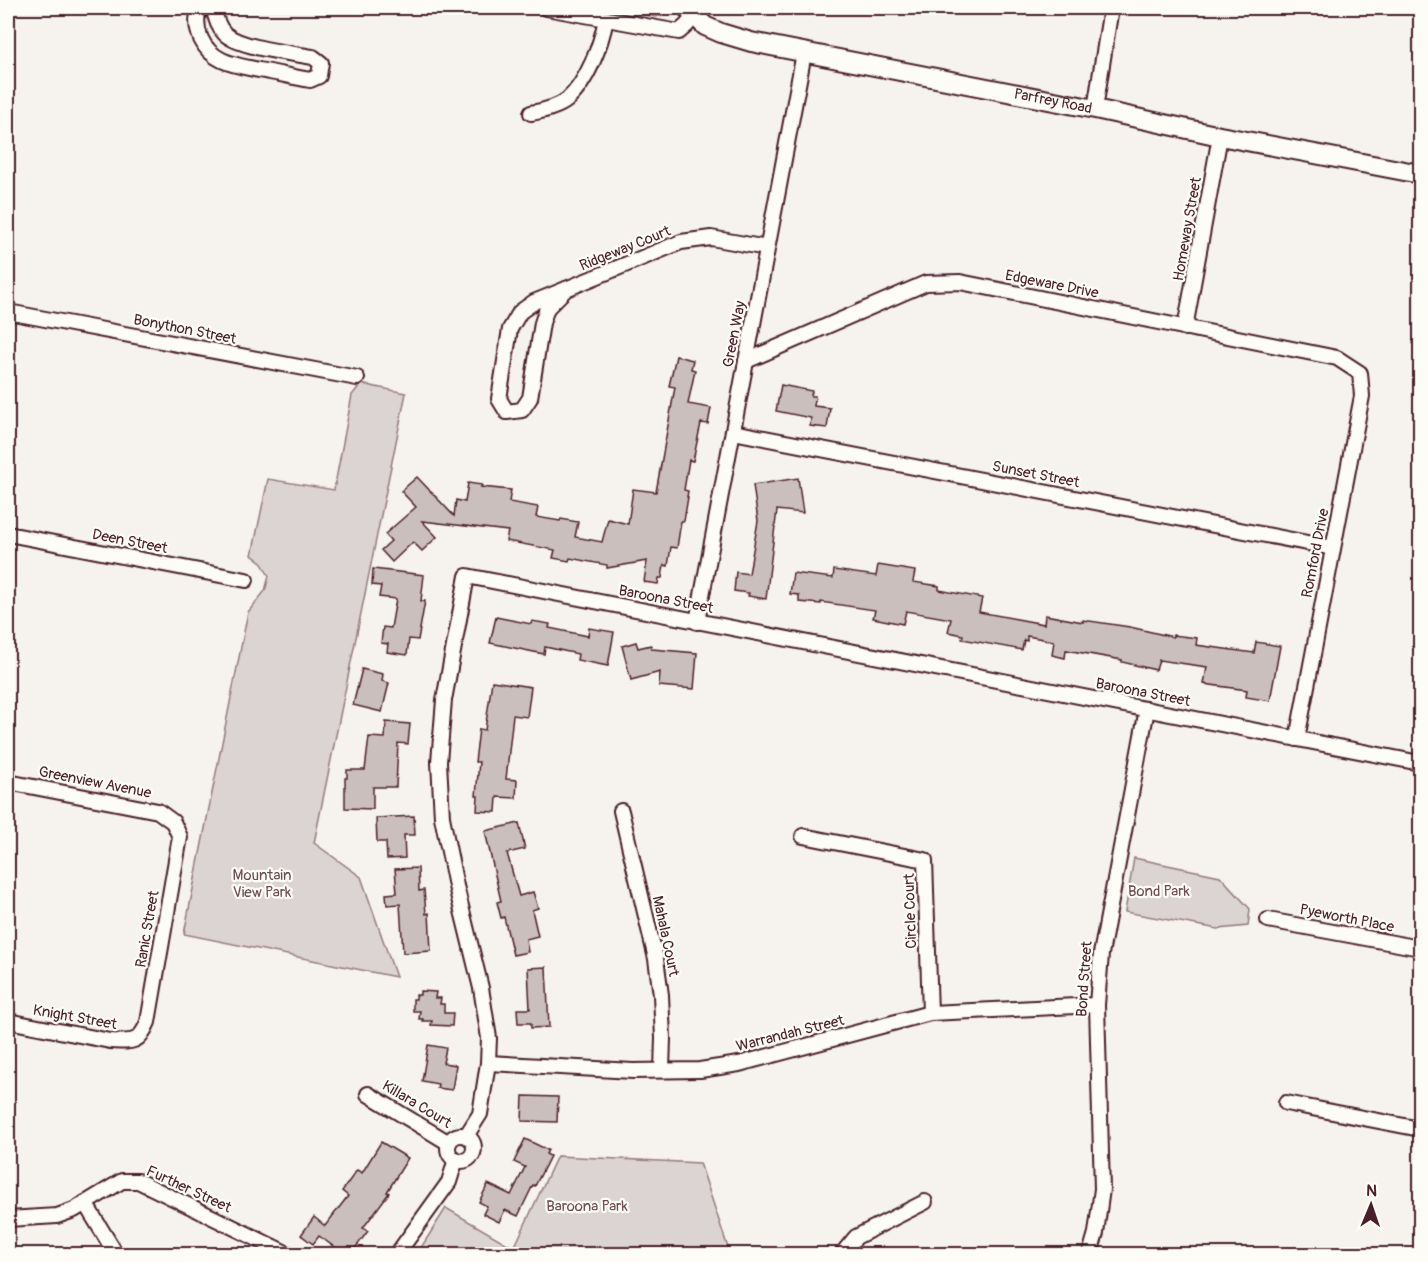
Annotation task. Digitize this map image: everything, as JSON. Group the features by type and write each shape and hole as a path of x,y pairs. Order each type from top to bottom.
{"main road":[{"name":"Parfrey Road","path":"690,11 705,26 751,42 1420,174"}],"street":[{"path":"199,8 196,19 204,47 221,61 310,80 320,76 321,63 313,57 256,46 226,35 217,21 214,8"},
{"name":"Parfrey Road","path":"546,8 679,32 687,25 690,11"},
{"path":"1095,109 1111,8"},
{"path":"531,113 549,110 566,101 578,88 598,50 606,19"},
{"name":"Green Way","path":"698,622 804,53"},
{"name":"Homeway Street","path":"1185,327 1220,136"},
{"name":"Ridgeway Court","path":"566,289 547,308 542,323 530,398 522,410 507,412 499,399 510,328 520,312 534,302 681,242 711,238 767,248"},
{"name":"Edgeware Drive","path":"746,361 926,283 960,282 1337,358 1360,373"},
{"name":"Bonython Street","path":"8,312 357,378"},
{"name":"Romford Drive","path":"1297,739 1362,396 1360,373"},
{"name":"Sunset Street","path":"733,432 1333,548"},
{"name":"Deen Street","path":"8,534 246,580"},
{"name":"Baroona Street","path":"397,1254 449,1182 456,1159 465,1160 474,1151 472,1142 466,1136 480,1114 489,1063 485,1007 442,817 439,762 444,700 467,576 1420,763"},
{"name":"Bond Street","path":"1090,1254 1096,1233 1102,1189 1097,1005 1102,943 1147,709"},
{"name":"Greenview Avenue","path":"8,782 158,812 173,822"},
{"name":"Mahala Court","path":"621,811 656,959 662,1006 662,1070"},
{"name":"Ranic Street","path":"136,1040 143,1033 148,1022 180,837 173,822"},
{"name":"Circle Court","path":"803,836 924,860 930,1013"},
{"name":"Pyeworth Place","path":"1268,920 1420,948"},
{"name":"Warrandah Street","path":"489,1063 633,1071 700,1070 739,1064 930,1013 1097,1005"},
{"name":"Knight Street","path":"8,1021 110,1041 136,1040"},
{"name":"Killara Court","path":"368,1094 449,1143"},
{"path":"1286,1103 1420,1129"},
{"path":"456,1159 449,1152 449,1143 456,1136 466,1136"},
{"name":"Further Street","path":"8,1219 57,1216 74,1210 122,1180 138,1181 288,1254"},
{"path":"842,1254 856,1236 925,1202"},
{"path":"85,1203 116,1254"}],"green space":[{"path":"608,8 666,9 663,15 656,17"},
{"name":"Mountain View Park","path":"361,384 406,393 314,843 361,877 396,977 184,934 248,612 265,591 269,576 261,562 252,555 268,479 334,490 352,395"},
{"name":"Bond Park","path":"1134,858 1220,876 1250,909 1248,926 1218,929 1125,912"},
{"name":"Baroona Park","path":"557,1156 700,1163 730,1254 417,1254 446,1208 514,1248"}],"building":[{"path":"676,356 693,360 691,369 695,370 688,404 711,408 708,424 701,423 693,461 689,460 684,490 688,491 688,497 677,548 671,547 668,566 664,565 662,578 659,578 658,584 644,582 647,561 607,568 607,565 570,558 569,561 553,558 555,550 506,541 508,531 422,521 437,537 422,551 413,542 392,562 381,550 391,541 385,534 416,507 401,491 417,477 454,516 456,500 465,502 468,483 482,485 481,487 511,490 509,502 538,507 536,517 578,522 575,537 602,542 608,519 628,524 633,489 656,492 675,387 669,386"},
{"path":"781,385 812,391 811,396 815,396 814,406 830,408 827,428 810,426 811,418 776,411"},
{"path":"798,478 803,513 777,510 766,599 734,591 736,572 749,574 758,521 753,485"},
{"path":"878,565 915,571 913,582 939,586 939,590 982,598 979,612 1044,624 1045,615 1130,627 1173,637 1173,635 1197,638 1196,645 1254,653 1256,642 1280,646 1270,701 1246,697 1247,690 1204,684 1207,667 1159,660 1156,670 1122,662 1122,660 1066,650 1065,658 1052,655 1054,641 1027,636 1022,650 962,639 963,635 948,632 951,619 906,611 903,624 873,618 875,610 821,602 821,604 799,602 799,595 790,594 793,573 833,578 834,570 876,576"},
{"path":"373,569 424,575 421,601 425,601 418,640 409,639 407,655 387,652 388,644 381,643 383,627 391,628 396,599 379,597 381,586 372,585"},
{"path":"496,617 531,624 532,621 550,624 549,628 588,636 589,628 614,632 608,666 577,660 578,654 545,647 544,654 490,643"},
{"path":"636,642 638,648 651,645 652,649 697,653 694,689 659,686 660,672 631,680 622,646"},
{"path":"362,669 383,674 382,681 389,683 382,712 353,705"},
{"path":"492,681 531,687 527,717 513,715 506,779 517,780 516,798 497,797 496,812 477,811 478,796 476,796 479,762 475,762 479,729 485,730"},
{"path":"386,722 410,724 408,744 398,743 396,787 373,787 373,809 345,808 347,770 365,770 369,737 385,738"},
{"path":"414,816 415,835 404,835 405,858 387,859 386,842 377,842 376,818"},
{"path":"519,823 525,849 507,853 519,896 533,892 538,908 532,910 538,936 526,939 528,952 513,955 504,917 501,918 497,902 501,901 485,831"},
{"path":"418,868 419,891 424,890 426,914 429,913 431,951 403,953 400,904 387,905 386,894 397,893 395,869"},
{"path":"546,967 549,1027 531,1028 531,1023 518,1023 517,1009 530,1009 528,968"},
{"path":"420,991 436,992 435,998 441,998 440,1004 444,1004 444,1013 453,1013 452,1026 431,1025 432,1021 419,1019 420,1011 413,1011 413,999 416,999 416,995 420,995"},
{"path":"428,1045 446,1048 443,1063 456,1065 452,1090 437,1088 438,1084 422,1081"},
{"path":"523,1096 558,1097 557,1122 522,1121"},
{"path":"525,1139 548,1150 546,1154 550,1156 518,1216 505,1210 499,1222 483,1214 487,1206 479,1202 488,1184 511,1195 525,1167 514,1162"},
{"path":"381,1142 408,1158 387,1192 389,1193 363,1228 368,1231 351,1254 344,1254 319,1236 313,1244 301,1235 314,1217 325,1226 348,1196 342,1191 357,1170 362,1173"}]}
